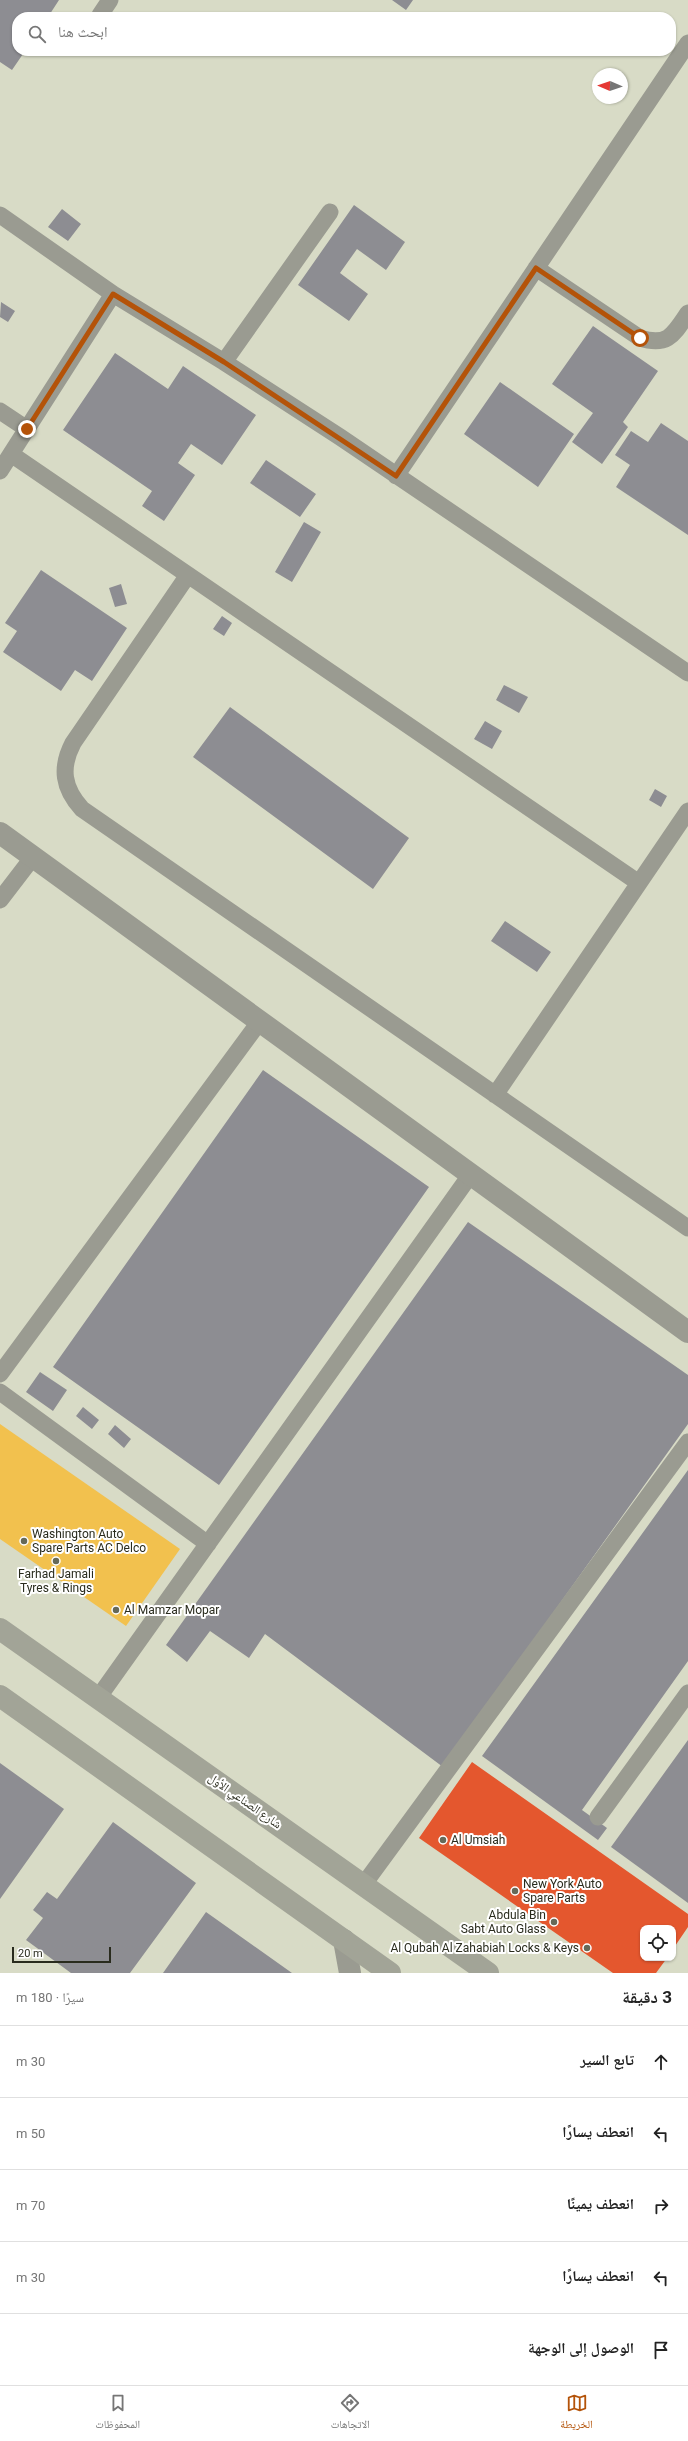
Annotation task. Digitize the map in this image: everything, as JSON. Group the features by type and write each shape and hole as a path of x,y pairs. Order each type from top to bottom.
{"main road":[{"name":"شارع الصناعي الأول","path":"0,1629 364,1884 488,1973"},
{"path":"0,1696 390,1973"}],"street":[{"path":"0,833 688,1332"},
{"path":"344,1940 350,1973"}],"lane":[{"path":"102,12 110,0"},
{"path":"396,476 688,43"},
{"path":"224,362 330,212"},
{"path":"0,215 113,294 224,362 688,673"},
{"path":"536,268 640,338 648,341 665,340 672,336 688,313"},
{"path":"0,471 113,294"},
{"path":"0,411 27,429"},
{"path":"11,454 639,884"},
{"path":"188,575 73,743 66,756 64,770 66,785 72,798 82,809 688,1228"},
{"path":"495,1095 688,811"},
{"path":"0,900 32,857"},
{"path":"0,1374 260,1021"},
{"path":"98,1698 471,1174"},
{"path":"0,1392 208,1544"},
{"path":"364,1884 688,1442"},
{"path":"598,1817 688,1693"}],"building: سكن":[{"path":"0,1424 180,1549 126,1626 0,1539"}],"building: متاجر":[{"path":"472,1762 688,1914 688,1927 676,1945 676,1925 640,1925 640,1961 665,1961 656,1973 613,1973 419,1838"}],"building: صناعة":[{"path":"0,0 59,0 51,12 12,12 12,56 22,56 12,70 0,62"},
{"path":"392,0 413,0 406,10"},
{"path":"354,205 405,242 386,270 357,249 340,273 368,294 349,321 298,285"},
{"path":"62,209 81,224 68,241 48,227"},
{"path":"1,302 15,311 8,322 0,317"},
{"path":"593,326 658,371 623,422 628,427 602,464 572,442 593,413 552,384"},
{"path":"115,353 168,389 183,366 256,415 222,465 191,444 178,463 195,475 164,521 142,506 152,491 63,430"},
{"path":"500,382 574,434 538,487 464,434"},
{"path":"661,423 688,441 688,535 616,487 630,465 615,455 631,431 648,442"},
{"path":"266,460 316,494 300,517 250,483"},
{"path":"304,522 321,532 292,582 275,572"},
{"path":"41,570 127,628 92,681 75,670 61,691 3,652 17,631 5,623"},
{"path":"121,584 127,604 115,607 109,588"},
{"path":"222,616 232,623 224,636 213,629"},
{"path":"504,685 528,697 519,713 496,700"},
{"path":"230,707 409,838 373,889 193,757"},
{"path":"485,721 502,731 492,749 474,739"},
{"path":"655,789 667,796 661,807 649,800"},
{"path":"505,921 551,952 537,972 491,941"},
{"path":"263,1070 429,1187 219,1485 53,1367"},
{"path":"468,1222 688,1375 688,1424 443,1767 265,1634 249,1658 210,1631 187,1662 166,1645"},
{"path":"40,1372 67,1390 53,1411 26,1392"},
{"path":"83,1407 99,1420 92,1429 76,1416"},
{"path":"115,1425 131,1439 124,1448 108,1434"},
{"path":"688,1470 688,1661 582,1810 607,1828 598,1840 482,1756"},
{"path":"688,1740 688,1903 611,1847"},
{"path":"0,1763 64,1809 0,1899"},
{"path":"113,1822 196,1883 130,1973 71,1973 26,1940 43,1918 33,1910 47,1892 57,1899"},
{"path":"206,1912 292,1973 163,1973"}],"place":[{"name":"Washington Auto Spare Parts AC Delco","path":"24,1541"},
{"name":"Farhad Jamali Tyres & Rings","path":"56,1561"},
{"name":"Al Mamzar Mopar","path":"116,1610"},
{"name":"Al Umsiah","path":"443,1840"},
{"name":"New York Auto Spare Parts","path":"515,1891"},
{"name":"Abdula Bin Sabt Auto Glass","path":"554,1922"},
{"name":"Al Qubah Al Zahabiah Locks & Keys","path":"587,1948"}],"route":[{"path":"27,429 113,294 224,362 340,437 396,476 536,268 640,338"}]}
